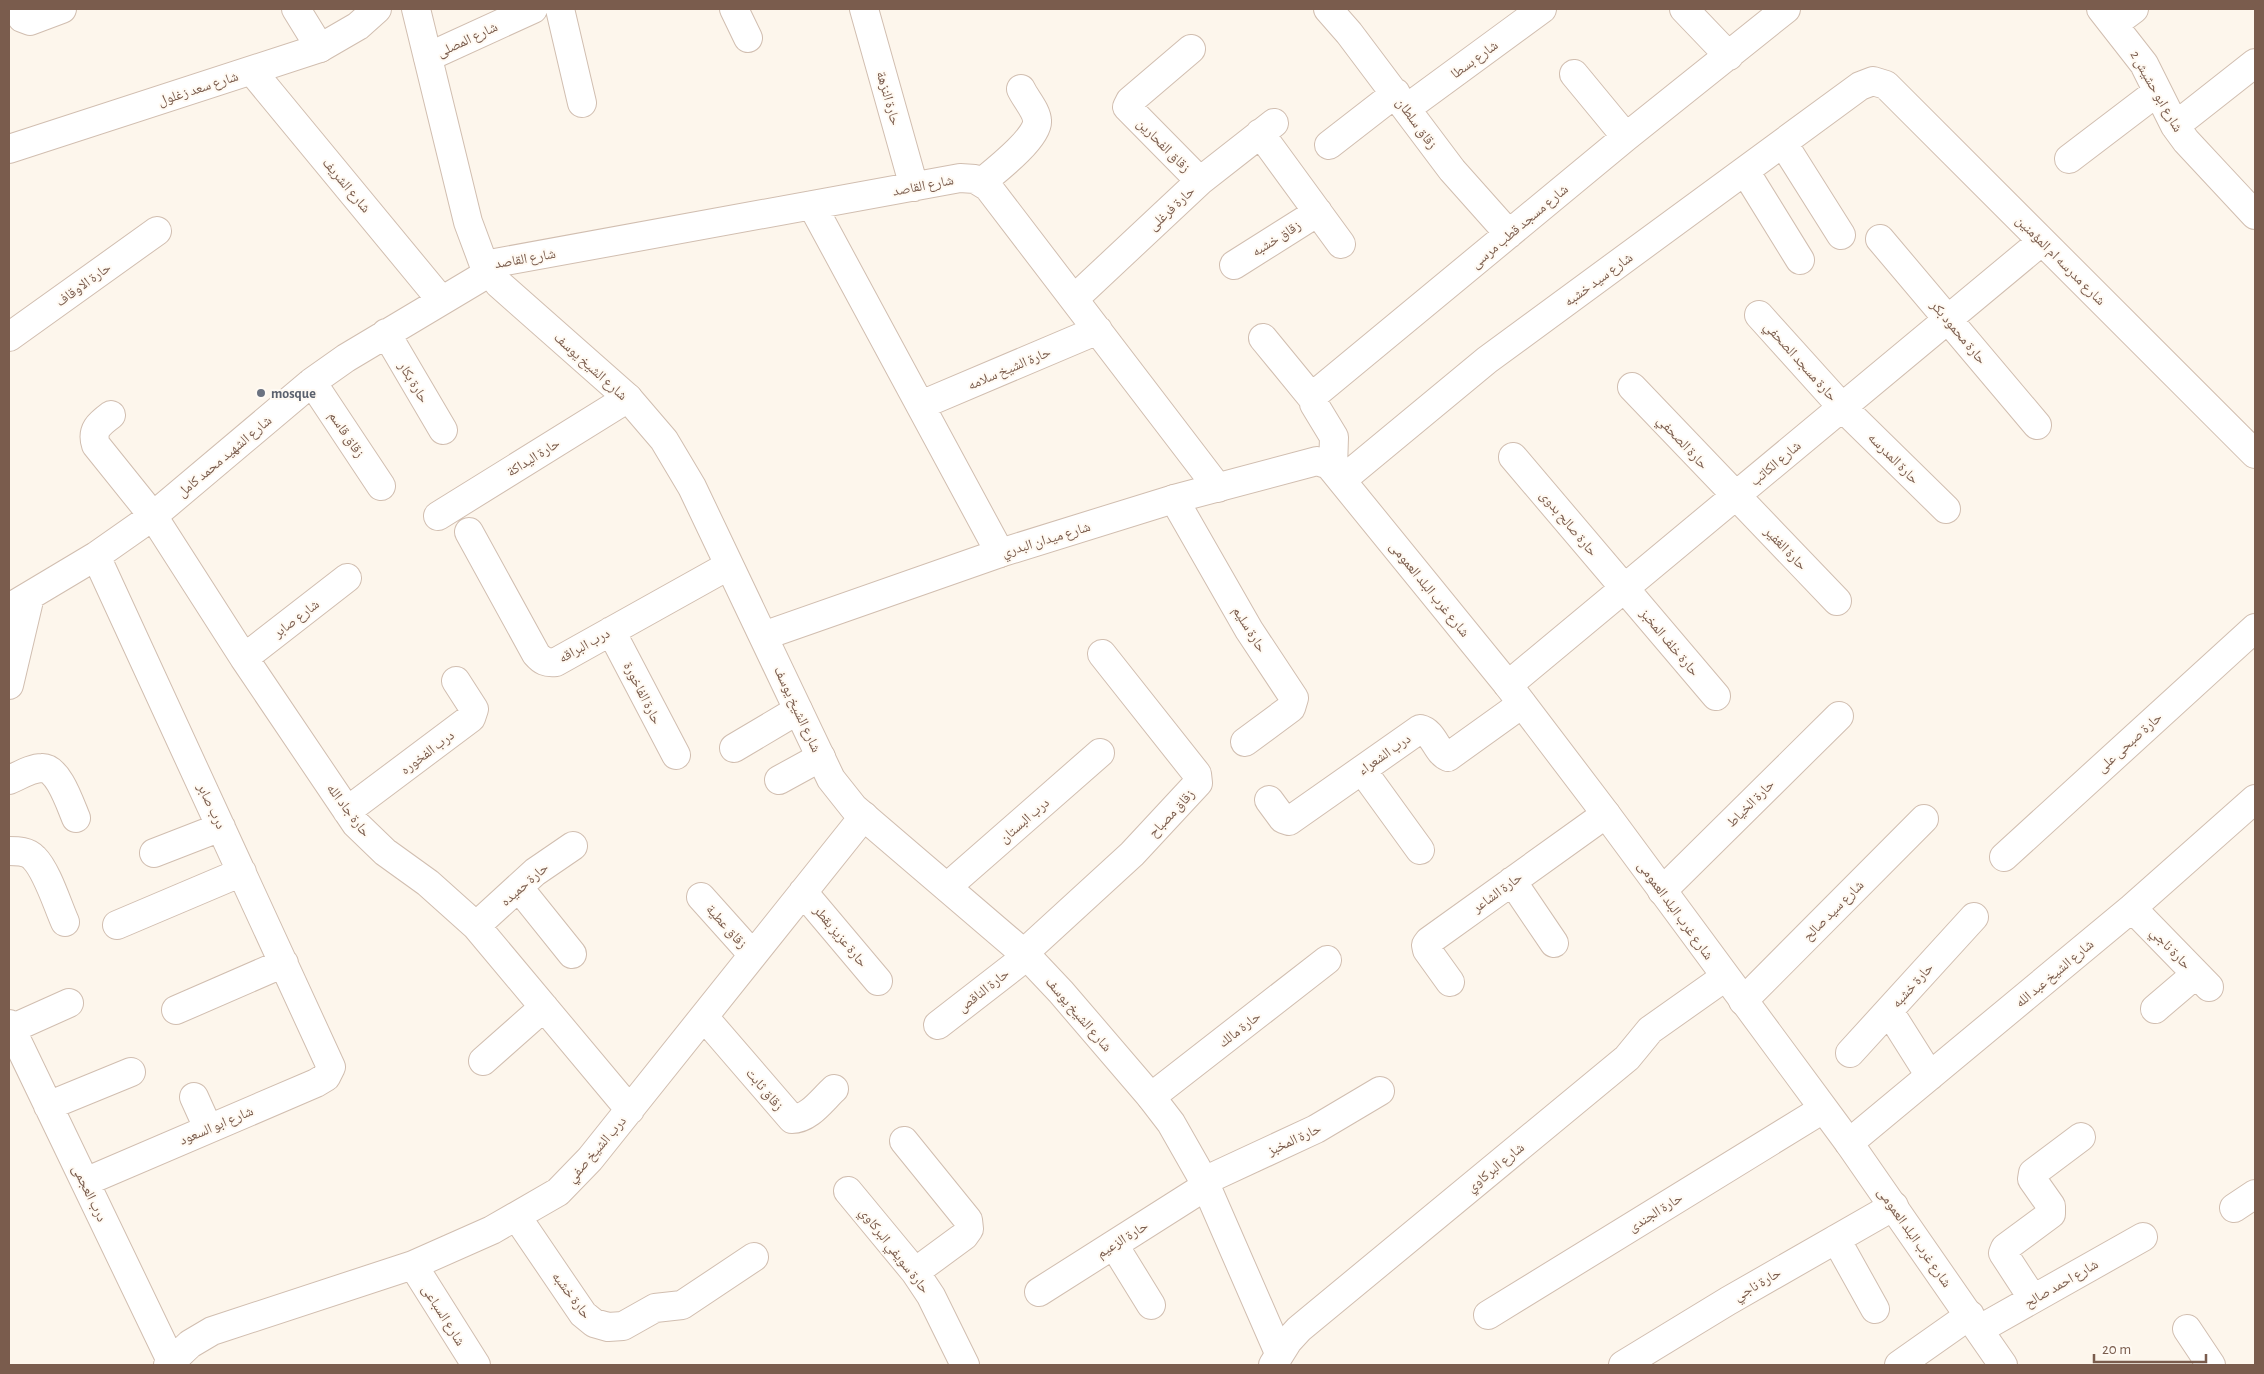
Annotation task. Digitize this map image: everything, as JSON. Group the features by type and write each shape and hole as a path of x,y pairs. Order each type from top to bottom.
{"street":[{"path":"18,9 22,18 30,21 62,9"},
{"path":"296,9 320,48"},
{"name":"شارع سعد زغلول","path":"9,149 320,48 358,26 377,9"},
{"name":"شارع الشيخ يوسف","path":"416,9 468,222 487,269 516,300 628,398 664,440 679,463 831,779 842,794 864,816 1026,955 1061,992 1171,1123 1205,1183 1276,1359"},
{"name":"شارع المصلى","path":"428,57 533,9"},
{"path":"560,9 582,103"},
{"path":"734,9 748,38"},
{"name":"حارة النزهة","path":"864,9 914,187"},
{"name":"زقاق سلطان","path":"1328,9 1349,32 1452,170 1509,234"},
{"name":"شارع بسطا","path":"1329,145 1401,101 1542,9"},
{"path":"1684,9 1729,56"},
{"name":"شارع مسجد قطب مرسى","path":"1313,399 1314,395 1626,137 1786,9"},
{"name":"شارع ابو حشيش 2","path":"2116,14 2175,126 2186,141 2250,202"},
{"name":"زقاق الفحارين","path":"1191,49 1130,101 1128,106 1200,181"},
{"path":"2175,126 2255,63"},
{"name":"شارع الشريف","path":"252,71 442,300"},
{"path":"1574,74 1626,137"},
{"name":"شارع مدرسه ام المؤمنين","path":"1860,86 1873,81 1886,85 2255,454"},
{"name":"شارع سيد خشبه","path":"1337,474 1487,360 1860,86"},
{"path":"1021,89 1037,118 1036,127 1008,161 982,182 1218,488"},
{"path":"2069,159 2157,92"},
{"name":"حارة فرغلى","path":"1074,299 1200,181 1267,128 1318,212"},
{"path":"1783,142 1841,235"},
{"path":"1745,170 1800,260"},
{"name":"شارع القاصد","path":"487,269 812,205 968,177 982,182"},
{"path":"812,205 1000,553"},
{"path":"1318,212 1341,244"},
{"name":"زقاق خشبه","path":"1234,265 1318,212"},
{"name":"حارة الاوقاف","path":"9,338 157,231"},
{"name":"حارة محمود بكر","path":"1880,239 2037,425"},
{"name":"شارع الكاتب","path":"1515,695 1624,588 2042,241"},
{"name":"شارع الشهيد محمد كامل","path":"19,602 96,556 154,516 312,382 346,358 442,300 487,269"},
{"name":"حارة مسجد الصحفي","path":"1759,315 1842,407"},
{"name":"حارة الشيخ سلامه","path":"921,406 1098,330"},
{"name":"حارة بكار","path":"386,333 443,430"},
{"path":"1263,338 1313,399 1314,404 1334,437 1337,474"},
{"name":"زقاق قاسم","path":"312,382 381,486"},
{"name":"حارة الصحفي","path":"1632,387 1734,496"},
{"name":"حارة اليداكة","path":"438,516 628,398"},
{"name":"حارة المدرسه","path":"1842,407 1946,509"},
{"name":"حارة جاد الله","path":"111,415 98,424 94,431 96,445 154,516 244,658 348,811 370,839 428,883 476,926 630,1110"},
{"name":"حارة صالح بدوى","path":"1513,457 1624,588"},
{"name":"شارع ميدان البدري","path":"763,636 1000,553 1174,499 1317,461 1323,462 1337,474"},
{"name":"شارع غرب البلد العمومى","path":"1337,474 1515,695 1606,814 1849,1143 1975,1322 2003,1365"},
{"name":"حارة الغفير","path":"1734,496 1837,601"},
{"name":"حارة سليم","path":"1174,499 1249,630 1294,698 1292,708 1245,742"},
{"name":"درب البراقه","path":"469,532 541,660 548,663 556,662 728,566"},
{"name":"درب صابر","path":"96,556 326,1056"},
{"name":"شارع صابر","path":"244,658 348,578"},
{"name":"حارة خلف المخبز","path":"1624,588 1716,696"},
{"path":"9,685 19,602"},
{"name":"حارة صبحى على","path":"2004,857 2255,628"},
{"name":"حارة الفاخورة","path":"611,630 676,755"},
{"name":"زقاق مصباح","path":"1026,955 1132,854 1198,783 1197,774 1102,654"},
{"name":"درب الفخوره","path":"348,811 471,718 474,710 456,681"},
{"name":"درب الشعراء","path":"1269,800 1283,819 1289,821 1420,729 1427,732 1444,755 1450,756 1515,695"},
{"path":"734,748 798,710"},
{"name":"حارة الخياط","path":"1662,891 1838,716"},
{"name":"درب البستان","path":"947,887 1100,753"},
{"path":"779,780 821,757"},
{"path":"9,780 36,768 44,767 51,770 57,776 76,818"},
{"path":"1362,770 1420,850"},
{"name":"شارع الشيخ عبد الله","path":"1849,1143 2132,908 2255,799"},
{"name":"حارة الشاعر","path":"1450,982 1427,950 1427,942 1606,814"},
{"name":"درب الشيخ صفي","path":"170,1363 190,1344 212,1331 412,1264 492,1230 558,1192 590,1160 864,816"},
{"name":"شارع سيد صالح","path":"1743,1001 1924,820"},
{"path":"154,853 221,827"},
{"name":"حارة حميده","path":"476,926 535,872 573,846"},
{"path":"9,850 21,850 34,857 42,870 64,922"},
{"path":"117,925 242,872"},
{"path":"1512,881 1554,942"},
{"path":"519,888 572,954"},
{"name":"حارة عزيز بقطر","path":"803,892 878,981"},
{"name":"زقاق عطية","path":"700,897 753,955"},
{"name":"حارة ناجي","path":"2132,908 2203,980 2155,1009"},
{"name":"حارة خشبه","path":"1850,1053 1974,917"},
{"name":"حارة الناقص","path":"938,1025 1026,955"},
{"name":"حارة مالك","path":"1151,1097 1327,960"},
{"path":"176,1010 284,963"},
{"name":"شارع البركاوي","path":"1276,1359 1299,1329 1310,1319 1627,1058 1650,1030 1725,977"},
{"path":"10,1027 69,1004"},
{"path":"483,1061 544,1007"},
{"path":"1888,1011 1930,1076"},
{"name":"زقاق ثابت","path":"704,1016 792,1119 800,1119 807,1115 834,1089"},
{"name":"درب العجمى","path":"10,1027 170,1363"},
{"name":"شارع ابو السعود","path":"84,1182 326,1077 331,1067 326,1056"},
{"path":"48,1106 131,1072"},
{"name":"حارة المخبز","path":"1205,1183 1316,1129 1380,1091"},
{"path":"194,1097 208,1128"},
{"name":"حارة الجندى","path":"1488,1316 1823,1108"},
{"path":"2032,1299 2002,1253 2005,1248 2051,1214 2052,1206 2032,1179 2032,1173 2081,1137"},
{"path":"904,1141 968,1220 969,1229 964,1236 914,1272"},
{"name":"حارة الزعيم","path":"1038,1292 1114,1245 1205,1183"},
{"name":"حارة سويفي البركاوي","path":"848,1190 931,1296 965,1365"},
{"name":"حارة ناجي","path":"1623,1365 1728,1301 1894,1206"},
{"name":"حارة خشبه","path":"516,1217 583,1314 594,1323 608,1327 623,1326 656,1308 682,1305 754,1257"},
{"name":"شارع احمد صالح","path":"1899,1365 1975,1322 2032,1299 2143,1236"},
{"path":"1836,1239 1875,1309"},
{"path":"1114,1245 1151,1305"},
{"name":"شارع السباعى","path":"412,1264 476,1365"},
{"path":"2187,1328 2212,1365"}],"place":[{"name":"mosque","path":"261,393"}]}
